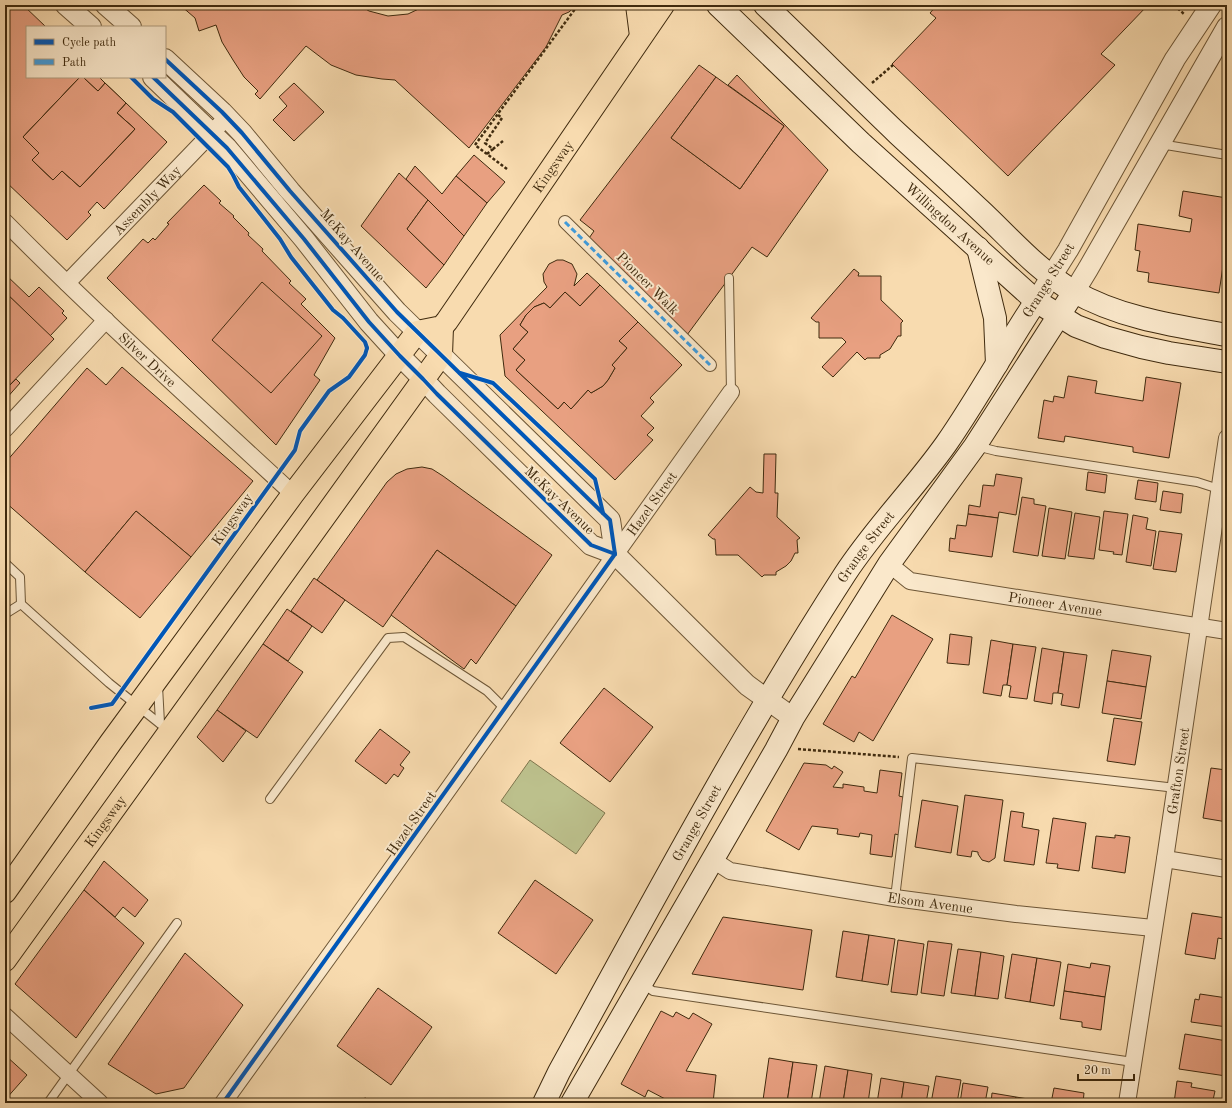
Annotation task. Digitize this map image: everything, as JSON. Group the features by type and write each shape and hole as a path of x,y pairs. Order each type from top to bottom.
{"main road":[{"path":"637,5 641,36"},
{"name":"Kingsway","path":"442,327 663,5"},
{"name":"Willingdon Avenue","path":"718,5 861,143 1036,301 1076,326 1105,338 1141,348 1227,362"},
{"name":"Willingdon Avenue","path":"765,5 897,133 981,210 1032,260 1051,276 1074,292 1100,304 1139,318 1173,326 1227,335"},
{"path":"978,248 995,318 997,364"},
{"name":"Grange Street","path":"572,1103 794,718 889,564 975,446 1037,347 1074,292"},
{"name":"Grange Street","path":"544,1103 666,878 767,700 847,572 879,528 946,444 1036,301"},
{"path":"5,892 137,706 293,494 417,332 442,327 441,355"},
{"name":"Kingsway","path":"5,960 164,727 441,355"}],"street":[{"path":"66,5 90,26"},
{"path":"106,5 130,26"},
{"name":"Grange Street","path":"1036,301 1068,250 1175,59 1211,5"},
{"name":"Grange Street","path":"1074,292 1227,27"},
{"name":"McKay Avenue","path":"166,60 227,117 397,312 610,520 616,554"},
{"name":"McKay Avenue","path":"154,78 227,148 304,239 369,322 437,394 591,545 616,554 747,685 794,718"},
{"name":"Assembly Way","path":"67,283 227,117"},
{"name":"Silver Drive","path":"5,222 106,320 293,494"},
{"name":"Pioneer Walk","path":"565,222 710,366"},
{"path":"5,429 106,320"},
{"name":"Hazel Street","path":"224,1103 731,392"},
{"name":"Grafton Street","path":"1127,1103 1153,928 1176,788 1199,627 1223,490 1227,438"},
{"name":"Pioneer Avenue","path":"889,564 910,581 1172,621 1227,631"},
{"path":"1165,859 1227,868"},
{"name":"Elsom Avenue","path":"712,860 730,872 895,898 1016,914 1153,928"},
{"path":"5,1016 100,1103"}],"lane":[{"path":"1159,144 1227,155"},
{"path":"729,278 731,392"},
{"path":"975,446 1198,482 1223,490"},
{"path":"5,562 20,577 21,604 109,683 164,727"},
{"path":"5,614 21,604"},
{"path":"270,799 388,638 404,637 487,691 505,709"},
{"path":"158,678 164,727"},
{"path":"895,898 912,758 1176,788"},
{"path":"48,1103 178,923"},
{"path":"642,984 653,991 1133,1062"}],"path":[{"path":"507,169 475,145 578,5"},
{"path":"1174,5 1177,8"},
{"path":"872,84 893,65"},
{"path":"493,149 485,143 502,118 498,115"},
{"path":"487,154 504,141"},
{"path":"792,748 912,758"},
{"path":"362,1103 366,1098"}],"green space":[{"path":"530,760 605,813 576,854 501,801"}],"building":[{"path":"5,5 23,5 45,26 26,26 26,78 79,78 23,137 39,153 32,160 53,180 62,171 80,187 135,129 117,113 126,103 167,142 104,209 97,202 88,212 91,215 67,240 5,181"},
{"path":"180,5 359,5 369,11 388,16 408,14 427,5 577,5 569,12 562,15 546,47 469,148 395,80 356,75 331,65 306,46 260,99 255,94 258,91 244,77 222,42 216,25 199,31 195,18"},
{"path":"937,5 1148,5 1101,54 1115,65 1008,176 892,64 936,18 930,13"},
{"path":"699,65 716,77 671,138 740,189 784,126 728,85 737,75 828,170 767,257 752,247 687,335 587,241 594,231 580,220"},
{"path":"716,77 784,126 740,189 671,138"},
{"path":"79,78 84,78 98,91 105,83 126,103 117,113 135,129 80,187 62,171 53,180 32,160 39,153 23,137"},
{"path":"79,78 84,78 98,91 105,83 126,103 117,113 135,129 80,187 62,171 53,180 32,160 39,153 23,137"},
{"path":"84,78 100,78 105,83 98,91"},
{"path":"294,83 324,112 294,141 273,120 287,106 279,97"},
{"path":"474,155 505,182 487,203 456,176"},
{"path":"415,166 442,194 456,176 487,203 464,236 406,179"},
{"path":"399,173 428,200 407,229 444,265 426,288 361,226"},
{"path":"204,185 221,201 219,203 234,216 233,217 249,233 248,235 263,249 262,251 291,281 289,283 306,299 301,304 335,338 314,375 320,380 276,445 107,278 143,239 148,243 153,238 155,240 169,224 167,223"},
{"path":"1183,191 1227,198 1227,239 1219,293 1148,282 1149,273 1137,271 1140,251 1135,250 1138,224 1190,232 1192,219 1179,216"},
{"path":"428,200 464,236 444,265 407,229"},
{"path":"557,260 563,260 572,264 577,274 574,286 587,273 600,285 580,306 565,292 550,308 544,303 534,307 526,315 520,325 528,332 513,349 525,360 516,370 558,409 564,402 571,409 588,390 591,393 603,386 615,368 612,365 627,348 619,341 638,322 682,365 650,398 654,402 641,416 654,428 647,435 653,440 615,480 505,376 500,335 547,287 544,282 543,274 549,264"},
{"path":"854,269 859,273 858,276 881,276 881,300 903,321 901,323 901,336 898,336 890,349 880,355 880,358 867,358 865,360 857,352 833,377 822,367 846,342 842,338 819,338 819,322 816,322 811,318"},
{"path":"5,274 29,297 39,287 64,311 62,313 67,318 50,336 5,292"},
{"path":"262,282 322,336 271,393 212,340"},
{"path":"600,285 638,322 619,341 627,348 612,365 615,368 603,386 591,393 588,390 571,409 564,402 558,409 516,370 525,360 513,349 528,332 520,325 526,315 534,307 544,303 550,308 565,292 580,306"},
{"path":"5,292 54,339 5,390"},
{"path":"122,367 253,481 191,557 136,511 85,572 5,502 5,463 87,368 106,385"},
{"path":"1068,376 1097,381 1095,393 1143,401 1146,377 1181,383 1169,458 1133,452 1133,447 1065,436 1064,442 1038,438 1044,400 1053,402 1054,396 1064,398"},
{"path":"16,379 20,383 5,400 5,390"},
{"path":"764,454 776,454 775,493 778,493 777,517 800,538 797,540 798,553 795,553 791,561 776,572 776,575 764,575 762,577 738,555 716,555 715,539 708,535 750,487 756,492 763,493"},
{"path":"422,467 432,469 443,476 552,555 516,606 437,550 383,627 317,580 387,482 396,474 407,469"},
{"path":"1088,472 1107,475 1105,493 1086,490"},
{"path":"996,474 1022,478 1016,515 999,512 998,518 968,514 969,505 980,507 983,485 994,486"},
{"path":"1138,480 1158,483 1156,502 1135,499"},
{"path":"1163,491 1183,494 1181,513 1160,510"},
{"path":"1022,497 1034,499 1034,504 1046,506 1038,556 1013,552"},
{"path":"1049,508 1072,512 1065,559 1042,556"},
{"path":"136,511 191,557 140,618 85,572"},
{"path":"1104,511 1128,514 1122,555 1113,554 1114,552 1099,550"},
{"path":"1075,513 1100,517 1094,559 1068,556"},
{"path":"968,514 998,518 992,557 949,551 950,538 955,539 957,525 966,526"},
{"path":"1133,515 1148,518 1146,529 1156,531 1151,566 1126,562"},
{"path":"1159,531 1182,534 1176,572 1153,569"},
{"path":"437,550 516,606 476,664 471,659 464,669 391,615"},
{"path":"314,578 345,600 322,633 291,611"},
{"path":"287,609 312,626 288,661 263,644"},
{"path":"892,615 933,639 873,741 859,732 854,742 823,724 852,676 855,678"},
{"path":"950,634 972,637 969,665 947,663"},
{"path":"991,640 1013,644 1007,685 1003,685 1001,696 983,693"},
{"path":"263,644 303,672 257,738 217,710"},
{"path":"1013,644 1036,647 1027,699 1009,697 1011,686 1007,685"},
{"path":"1042,648 1064,652 1058,693 1053,693 1052,704 1034,701"},
{"path":"1112,650 1151,656 1146,687 1107,681"},
{"path":"1064,652 1087,655 1079,708 1061,705 1063,694 1058,693"},
{"path":"1107,681 1146,687 1141,719 1102,713"},
{"path":"604,688 653,727 610,782 560,743"},
{"path":"217,710 246,731 223,762 197,737"},
{"path":"1114,718 1142,722 1135,765 1107,761"},
{"path":"380,729 410,752 400,765 404,768 398,777 394,774 386,784 355,761"},
{"path":"804,763 826,765 832,769 834,766 843,772 833,787 843,788 843,784 864,787 864,791 877,793 880,770 902,773 899,796 903,797 899,835 895,834 892,857 870,854 872,835 860,833 859,837 837,834 838,829 812,826 799,850 766,831"},
{"path":"1211,768 1226,770 1227,822 1203,818"},
{"path":"965,795 1003,800 995,858 989,862 982,860 978,852 972,851 971,857 957,855"},
{"path":"922,800 958,806 951,853 915,847"},
{"path":"1011,811 1024,813 1022,827 1039,830 1034,865 1004,861"},
{"path":"1053,818 1086,823 1079,871 1057,868 1058,864 1046,863"},
{"path":"1115,835 1130,837 1125,873 1092,868 1096,836 1115,838"},
{"path":"104,861 148,900 135,917 123,907 115,917 84,890"},
{"path":"535,880 593,920 556,974 498,933"},
{"path":"84,890 144,943 76,1038 15,984"},
{"path":"1192,913 1226,918 1223,939 1218,938 1215,959 1185,954"},
{"path":"723,917 812,930 803,990 692,974"},
{"path":"1226,918 1227,939 1223,939"},
{"path":"843,931 869,935 862,981 836,977"},
{"path":"869,935 895,939 888,985 862,981"},
{"path":"898,940 924,944 917,995 891,992"},
{"path":"928,941 952,944 944,996 921,993"},
{"path":"958,949 981,952 975,996 951,993"},
{"path":"981,952 1004,956 998,999 975,996"},
{"path":"185,953 243,1005 184,1088 156,1094 108,1064"},
{"path":"1012,954 1037,958 1030,1002 1005,998"},
{"path":"1037,958 1061,962 1054,1006 1030,1002"},
{"path":"1091,963 1110,966 1105,997 1064,991 1068,964 1090,968"},
{"path":"378,988 432,1027 391,1085 337,1046"},
{"path":"1064,991 1105,997 1101,1030 1082,1027 1082,1022 1060,1019"},
{"path":"1200,994 1227,998 1225,1008 1227,1009 1227,1027 1191,1022 1195,999 1199,1000"},
{"path":"661,1011 673,1017 676,1012 689,1019 693,1013 712,1024 686,1071 716,1075 713,1103 683,1103 669,1101 648,1090 645,1097 621,1084"},
{"path":"1185,1034 1227,1041 1226,1076 1179,1069"},
{"path":"5,1055 27,1075 5,1100"},
{"path":"769,1058 793,1062 787,1103 763,1100"},
{"path":"793,1062 817,1065 811,1103 787,1103"},
{"path":"825,1066 848,1070 843,1103 819,1103"},
{"path":"848,1070 872,1074 868,1103 843,1103"},
{"path":"936,1076 961,1080 957,1103 931,1103"},
{"path":"881,1078 904,1082 901,1103 877,1103"},
{"path":"1177,1081 1192,1083 1191,1087 1215,1091 1213,1100 1221,1101 1221,1103 1174,1103"},
{"path":"904,1082 929,1086 926,1103 901,1103"},
{"path":"963,1083 988,1087 985,1103 960,1103"},
{"path":"1054,1088 1084,1093 1083,1103 1051,1103"},
{"path":"992,1093 1016,1097 1015,1103 991,1103"},
{"path":"1016,1097 1040,1101 1040,1103 1015,1103"}],"marked path":[{"path":"565,222 710,365"}],"cycle path":[{"path":"166,60 222,112 242,133 290,191 397,312 610,520 615,554"},
{"path":"132,78 153,99 173,112 228,167 239,187 280,239 291,257 333,310 343,318 365,342 367,348"},
{"path":"154,78 227,148 304,239 369,322 400,356 591,545 615,554"},
{"path":"91,708 112,704 295,450 300,431 329,391 349,377 365,355 367,348"},
{"path":"460,373 493,383 595,479 603,513"},
{"path":"223,1103 615,554"}]}
